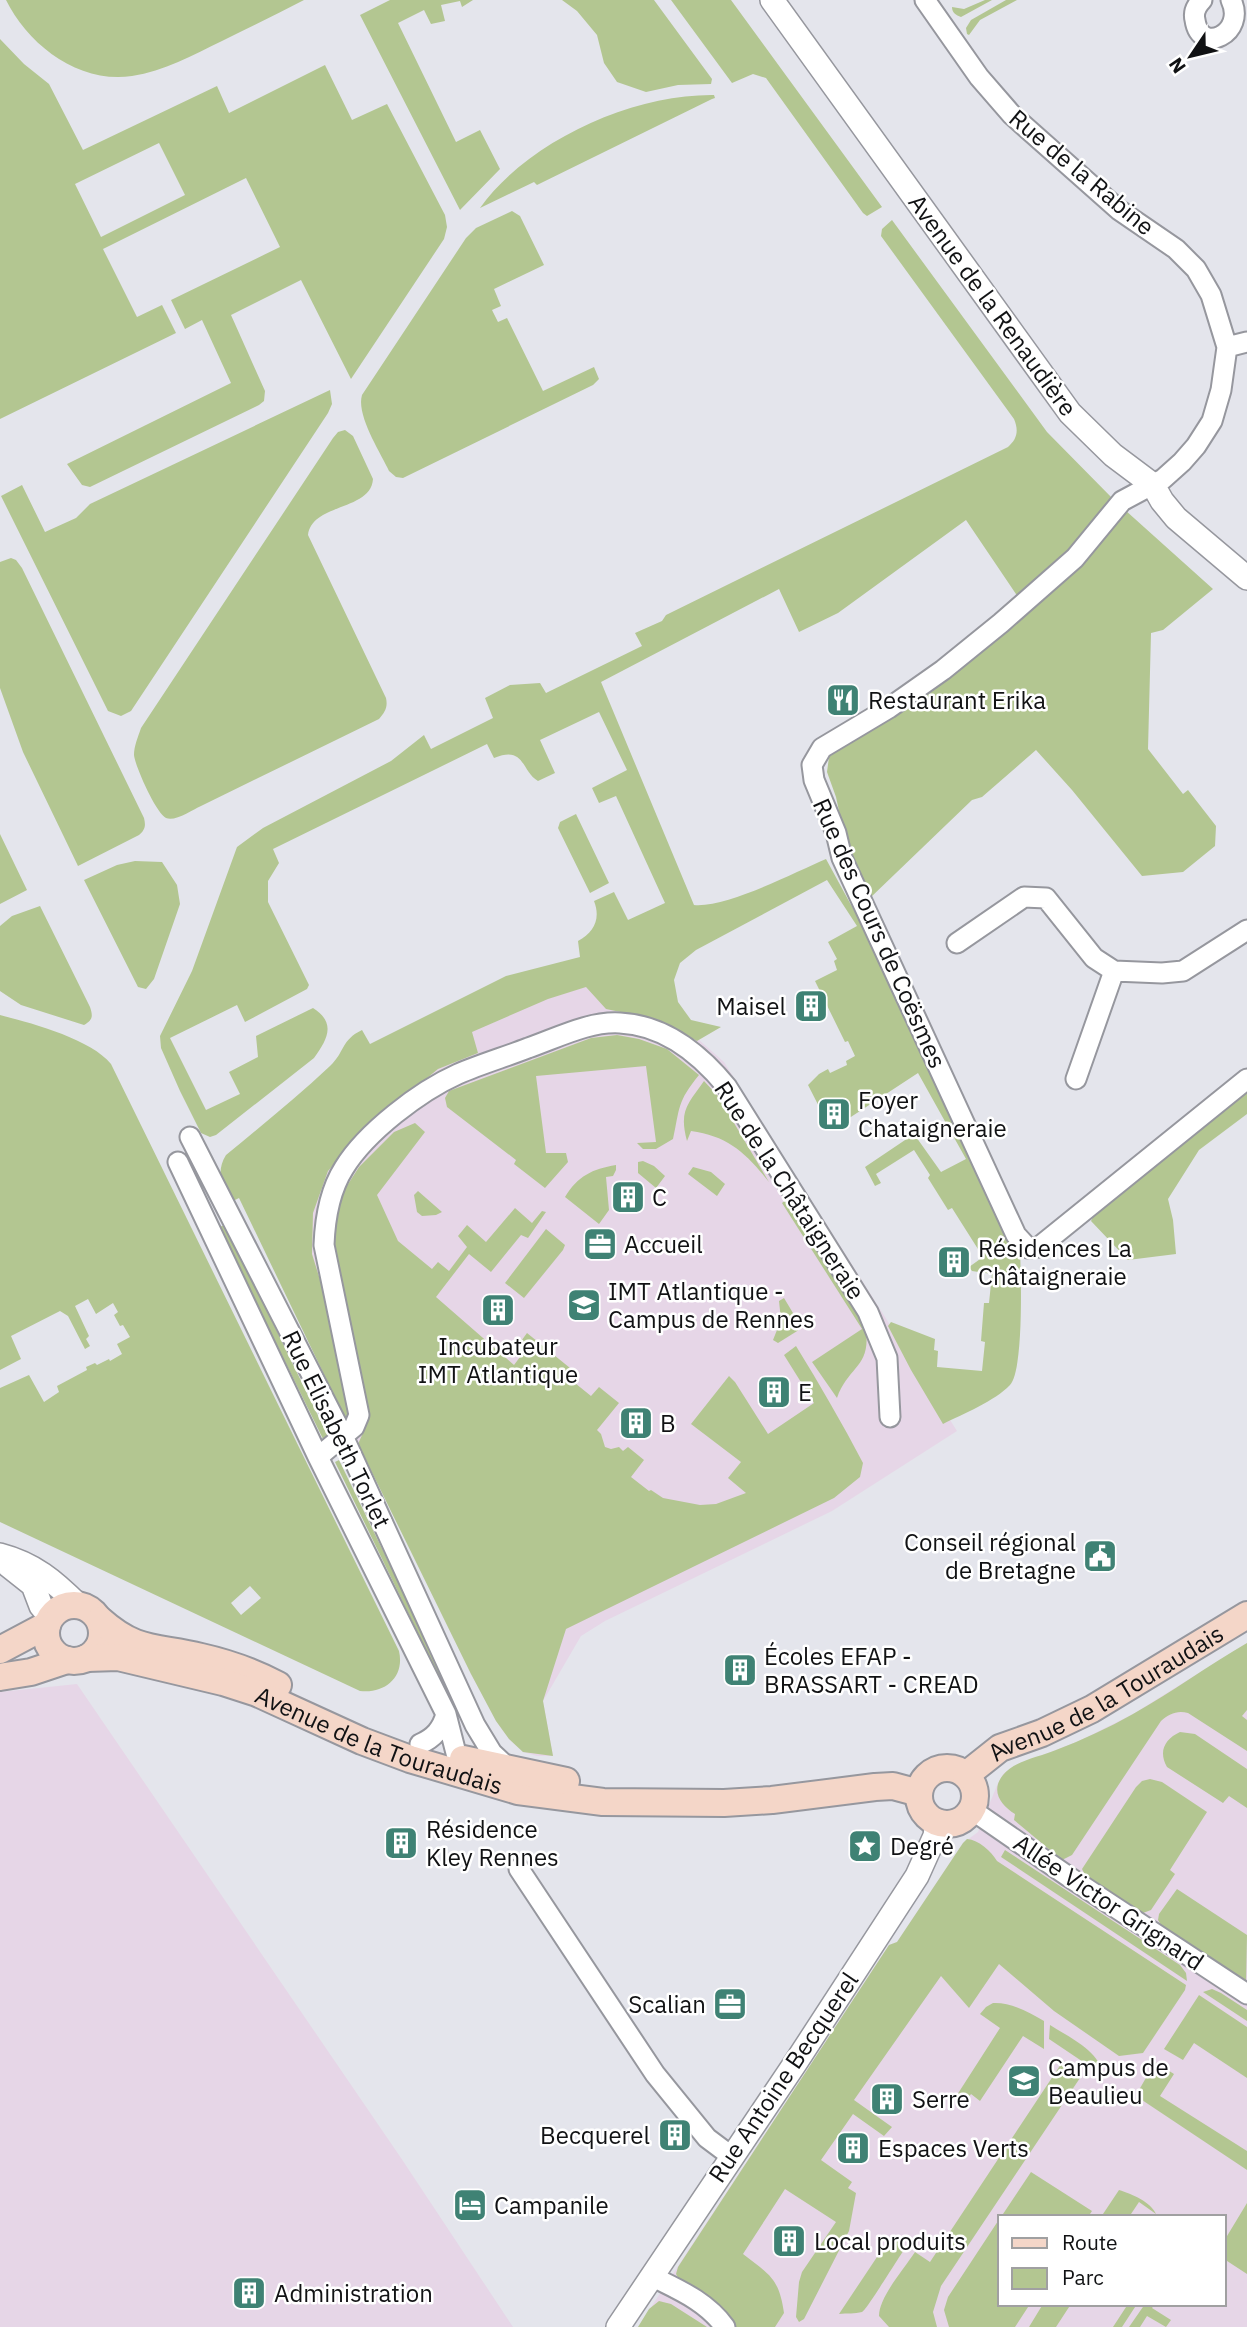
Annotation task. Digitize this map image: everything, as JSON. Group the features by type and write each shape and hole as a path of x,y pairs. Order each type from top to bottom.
{"main road":[{"path":"0,1650 49,1621 62,1607 78,1605 94,1613 100,1620 103,1631 101,1642 96,1651 77,1659 52,1650 48,1643 49,1621"},
{"name":"Avenue de la Touraudais","path":"966,1775 1000,1748 1042,1733 1092,1709 1247,1615"},
{"name":"Avenue de la Touraudais","path":"100,1620 122,1639 134,1644 204,1657 243,1669 346,1716 457,1757 674,1801"},
{"name":"Avenue de la Touraudais","path":"0,1677 32,1672 77,1659 118,1657 223,1682 257,1693 379,1747 476,1780 518,1791 603,1802 750,1801 893,1786 919,1793"},
{"path":"940,1768 953,1768 966,1775 975,1787 972,1810 958,1822 949,1824 936,1822 928,1816 919,1793 925,1778 940,1768"}],"street":[{"name":"Avenue de la Renaudière","path":"772,0 1070,413 1113,455 1153,485 1176,518 1247,578"},
{"name":"Rue de la Rabine","path":"925,0 979,77 1012,115 1119,210 1177,249 1196,269 1211,295 1227,347 1222,390 1212,421 1196,446 1182,462 1153,485"},
{"path":"1202,0 1195,10 1196,24 1199,31 1212,38 1226,36 1231,32 1238,20 1238,11"},
{"path":"1227,347 1247,342"},
{"name":"Rue des Cours de Coësmes","path":"1153,485 1122,501 1075,558 1002,623 943,670 889,708 822,748 812,765 814,780 852,881 1016,1235 1028,1248 1039,1247 1247,1079"},
{"path":"957,943 1024,897 1046,898 1094,958 1114,971 1183,971 1247,930"},
{"path":"1076,1079 1114,971"},
{"name":"Rue de la Châtaigneraie","path":"318,1457 354,1427 359,1415 324,1245 325,1223 336,1183 344,1167 367,1140 431,1088 459,1073 592,1025 620,1023 657,1031 676,1040 697,1055 727,1087 868,1312 887,1358 890,1417"},
{"name":"Rue Elisabeth Torlet","path":"190,1137 343,1436 475,1725 492,1753 509,1769"},
{"name":"Rue Elisabeth Torlet","path":"178,1162 318,1457 446,1714 457,1757 476,1780"},
{"path":"0,1555 16,1559 47,1575 78,1605"},
{"path":"0,1561 18,1572 33,1586 49,1621"},
{"path":"419,1744 440,1729 446,1714"},
{"path":"379,1747 394,1746 436,1760 449,1760 466,1752 473,1744 475,1725"},
{"name":"Allée Victor Grignard","path":"972,1810 1247,1994"},
{"name":"Rue Antoine Becquerel","path":"618,2327 917,1876 935,1836 936,1822"},
{"path":"519,1869 655,2074 707,2138 731,2155"},
{"path":"651,2276 713,2311 725,2327"}],"shaded area":[{"name":"IMT Atlantique - Campus de Rennes","path":"640,950 698,1039 724,1062 957,1431 832,1511 605,1621 581,1636 543,1701 553,1756 537,1756 523,1752 496,1721 239,1197 363,1055"},
{"name":"Campus de Beaulieu","path":"1247,1643 1247,2327 638,2327 889,1945 897,1942 963,1843 978,1832 1004,1773 1017,1765 1079,1741 1133,1714"},
{"path":"77,1684 401,2158 513,2327 0,2327 0,1692"}],"green space":[{"path":"6,0 304,0 167,66 144,74 112,77 93,74 57,58 28,32"},
{"path":"390,0 473,0 462,7 460,1 441,5 445,21 431,24 424,10 398,23 456,142 480,130 500,169 460,210 360,15"},
{"path":"562,0 654,0 712,79 711,84 678,85 646,92 617,82 604,63 597,35 577,11"},
{"path":"671,0 731,0 882,207 867,216 863,213 766,78 753,74 732,83"},
{"path":"985,0 992,0 961,17 953,11 952,7 964,9"},
{"path":"1006,0 1017,0 980,20 969,35 967,34 966,28 971,20"},
{"path":"0,39 24,64 49,84 83,150 217,86 229,113 325,65 352,120 387,104 445,215 447,227 444,239 351,379 301,280 231,315 265,391 264,401 259,405 90,487 82,485 67,464 231,383 202,320 185,329 171,300 280,247 246,178 103,249 137,317 162,305 176,333 0,419","holes":["159,143 185,195 101,237 75,184"]},
{"path":"714,95 715,98 537,185 534,182 480,208 500,184 525,162 584,126 650,103"},
{"path":"512,211 520,216 544,265 494,289 501,306 492,310 498,322 507,318 543,391 594,367 599,379 593,385 403,478 396,477 389,471 370,433 362,413 362,395 466,238 476,228"},
{"path":"892,220 1047,432 1114,500 1093,531 1020,600 966,520 838,613 799,632 779,589 601,682 694,905 724,901 742,895 826,859 893,982 1020,1249 1020,1342 1018,1361 1010,1385 978,1407 943,1424 888,1326 891,1322 935,1339 934,1350 938,1351 937,1367 982,1371 985,1342 981,1341 984,1303 989,1303 992,1274 972,1271 969,1267 983,1257 952,1208 948,1210 914,1150 876,1174 881,1183 875,1186 865,1167 914,1134 941,1172 966,1159 918,1073 831,1130 808,1085 819,1074 828,1069 830,1073 847,1065 846,1061 855,1056 848,1041 845,1042 815,981 837,970 834,961 837,959 828,942 857,926 827,880 696,950 680,963 674,980 678,1002 691,1020 721,1027 697,1041 659,1020 606,1009 586,987 548,999 472,1032 478,1053 438,1069 363,1131 328,1171 313,1213 312,1254 327,1302 350,1412 346,1420 239,1198 231,1202 225,1190 221,1168 226,1155 330,1066 355,1034 362,1030 370,1044 506,976 580,957 578,941 595,924 597,914 594,901 614,892 628,920 665,903 616,796 599,803 592,788 627,770 599,712 540,740 555,773 538,781 517,757 504,755 494,758 487,744 273,849 279,863 268,881 268,902 309,985 307,989 245,1022 237,1005 170,1038 206,1110 240,1094 229,1072 258,1057 256,1036 313,1008 325,1020 326,1038 314,1058 210,1137 201,1133 180,1091 161,1048 160,1036 192,971 237,847 263,828 391,761 424,735 431,749 493,718 485,698 510,685 540,683 546,693 642,646 635,633 662,621 666,615 1008,447 1016,434 1014,419 881,236 882,229"},
{"path":"330,390 332,404 328,413 131,711 121,716 108,711 1,496 22,485 45,532 76,518 90,504"},
{"path":"345,430 353,436 373,479 370,489 363,497 320,517 312,525 308,535 386,698 386,709 379,719 184,815 166,818 152,799 135,761 135,748 141,728 333,438 338,432"},
{"path":"1125,510 1213,589 1163,630 1151,633 1148,749 1183,794 1188,790 1216,826 1215,846 1183,872 1142,876 1036,750 982,797 972,800 870,898 848,853 836,797 827,772 829,757"},
{"path":"11,558 22,568 144,818 144,828 139,835 78,866 23,752 0,688 0,562"},
{"path":"576,814 609,883 590,893 558,828 560,822"},
{"path":"0,834 27,890 0,904"},
{"path":"135,861 162,862 177,885 180,904 154,979 146,989 138,987 84,880 117,865"},
{"path":"40,906 90,1007 92,1018 84,1025 21,1005 0,991 0,926 12,916"},
{"path":"0,1015 43,1027 75,1040 102,1055 111,1064 399,1651 399,1669 396,1676 385,1687 360,1691 0,1522 0,1388 29,1375 44,1402 59,1392 57,1386 87,1370 86,1367 109,1359 110,1361 122,1354 117,1344 130,1337 114,1315 118,1312 113,1303 96,1314 88,1299 75,1306 89,1336 86,1339 90,1346 85,1349 68,1316 60,1311 11,1336 21,1359 0,1370","holes":["250,1586 261,1598 241,1615 231,1603"]},
{"path":"617,1035 667,1049 699,1075 683,1099 673,1139 656,1149 643,1149 637,1143 656,1142 646,1066 536,1076 546,1153 566,1153 568,1162 545,1188 514,1164 516,1160 447,1107 445,1098 449,1091 591,1038"},
{"path":"704,1081 718,1096 769,1182 744,1154 716,1137 691,1131 687,1141 684,1115"},
{"path":"1247,1086 1247,1114 1199,1150 1168,1199 1176,1254 1128,1260 1091,1221 1097,1209"},
{"path":"415,1123 425,1132 377,1195 398,1241 432,1269 438,1262 449,1271 467,1247 458,1236 467,1225 486,1242 515,1208 532,1223 542,1211 546,1212 528,1238 521,1235 491,1272 469,1254 436,1297 514,1365 523,1353 516,1348 527,1333 570,1368 565,1375 591,1396 599,1387 619,1403 597,1430 605,1447 619,1447 623,1451 628,1447 644,1460 631,1477 649,1491 663,1498 700,1505 716,1504 746,1493 728,1478 741,1462 691,1424 729,1376 768,1434 814,1403 784,1355 796,1346 863,1463 860,1477 834,1498 566,1629 543,1701 553,1756 523,1752 496,1721 358,1444 367,1424 357,1358 334,1261 332,1224 341,1195 359,1167 394,1132"},
{"path":"643,1161 665,1176 656,1188 638,1173 638,1162"},
{"path":"616,1165 613,1176 606,1177 609,1210 599,1224 565,1197 586,1175"},
{"path":"693,1167 711,1172 725,1184 717,1196 688,1174"},
{"path":"418,1191 442,1212 422,1216 417,1212 414,1195"},
{"path":"787,1199 865,1324 867,1338 863,1358 837,1398 812,1362 862,1329 782,1203"},
{"path":"225,1225 328,1436 323,1439 219,1227"},
{"path":"546,1229 565,1245 524,1298 505,1283"},
{"path":"784,1298 802,1328 778,1343 773,1340 781,1320 779,1301"},
{"path":"339,1460 453,1695 449,1697 335,1462"},
{"path":"1247,1643 1247,1710 1242,1716 1247,1720 1247,1751 1188,1713 1173,1713 1161,1721 1072,1855 1062,1860 1014,1820 1015,1814 1005,1806 997,1792 999,1781 1008,1770 1124,1719"},
{"path":"1180,1732 1195,1734 1247,1769 1247,1808 1229,1796 1223,1803 1167,1767 1163,1756 1164,1746"},
{"path":"1150,1779 1162,1782 1207,1812 1170,1870 1175,1874 1151,1910 1143,1913 1086,1877 1082,1869 1136,1787 1142,1781"},
{"path":"967,1839 980,1844 997,1861 1186,1985 1185,1990 1143,2053 1119,2056 1054,2011 999,1964 969,2008 941,1976 854,2100 892,2127 884,2136 853,2114 821,2160 852,2182 848,2188 856,2193 849,2231 804,2319 799,2322 796,2317 802,2272 836,2222 785,2189 743,2254 772,2278 784,2313 775,2327 734,2327 722,2310 681,2282 676,2274 678,2267 889,1945 897,1942"},
{"path":"1005,1850 1180,1965 1186,1973 1187,1981 1001,1857"},
{"path":"1177,1889 1247,1935 1246,1982 1161,1925 1159,1914"},
{"path":"1212,1989 1247,2010 1247,2021 1203,1992"},
{"path":"1199,1995 1247,2027 1247,2078 1194,2043 1183,2060 1164,2049"},
{"path":"993,2003 1013,2006 1044,2021 1044,2049 1023,2036 980,2101 971,2094 966,2101 957,2095 1000,2028 980,2014"},
{"path":"1050,2025 1090,2052 1104,2076 1049,2039"},
{"path":"1063,2061 1082,2075 941,2286 933,2312 937,2327 889,2327 879,2316 883,2300 893,2283 915,2252 930,2262"},
{"path":"1155,2062 1174,2074 1160,2096 1247,2151 1247,2170 1142,2100 1139,2090"},
{"path":"1031,2172 1092,2211 1089,2215 1002,2215"},
{"path":"1119,2190 1146,2202 1156,2214 1139,2202 1130,2215 1102,2215"},
{"path":"1247,2203 1247,2274 1226,2260 1226,2238"},
{"path":"998,2221 998,2306 1029,2306 1015,2327 949,2327 944,2310 948,2297"},
{"path":"891,2236 906,2247 876,2293 862,2312 839,2314"},
{"path":"659,2301 671,2304 707,2327 638,2327 649,2309"},
{"path":"1042,2306 1070,2306 1056,2327 1029,2327"},
{"path":"1127,2306 1136,2306 1122,2327 1113,2327"},
{"path":"1144,2306 1154,2306 1152,2308 1171,2320 1166,2327 1147,2316 1140,2327 1129,2327"}],"place":[{"name":"Restaurant Erika","path":"843,700"},
{"name":"Maisel","path":"811,1006"},
{"name":"Foyer Chataigneraie","path":"834,1114"},
{"name":"C","path":"628,1197"},
{"name":"Accueil","path":"600,1244"},
{"name":"Résidences La Châtaigneraie","path":"954,1262"},
{"name":"IMT Atlantique - Campus de Rennes","path":"584,1305"},
{"name":"Incubateur IMT Atlantique","path":"498,1310"},
{"name":"E","path":"774,1392"},
{"name":"B","path":"636,1423"},
{"name":"Conseil régional de Bretagne","path":"1100,1556"},
{"name":"Écoles EFAP - BRASSART - CREAD","path":"740,1670"},
{"name":"Résidence Kley Rennes","path":"401,1843"},
{"name":"Degré","path":"865,1846"},
{"name":"Scalian","path":"730,2004"},
{"name":"Campus de Beaulieu","path":"1024,2081"},
{"name":"Serre","path":"887,2099"},
{"name":"Becquerel","path":"675,2135"},
{"name":"Espaces Verts","path":"853,2148"},
{"name":"Campanile","path":"470,2205"},
{"name":"Local produits","path":"789,2241"},
{"name":"Administration","path":"249,2293"}]}
